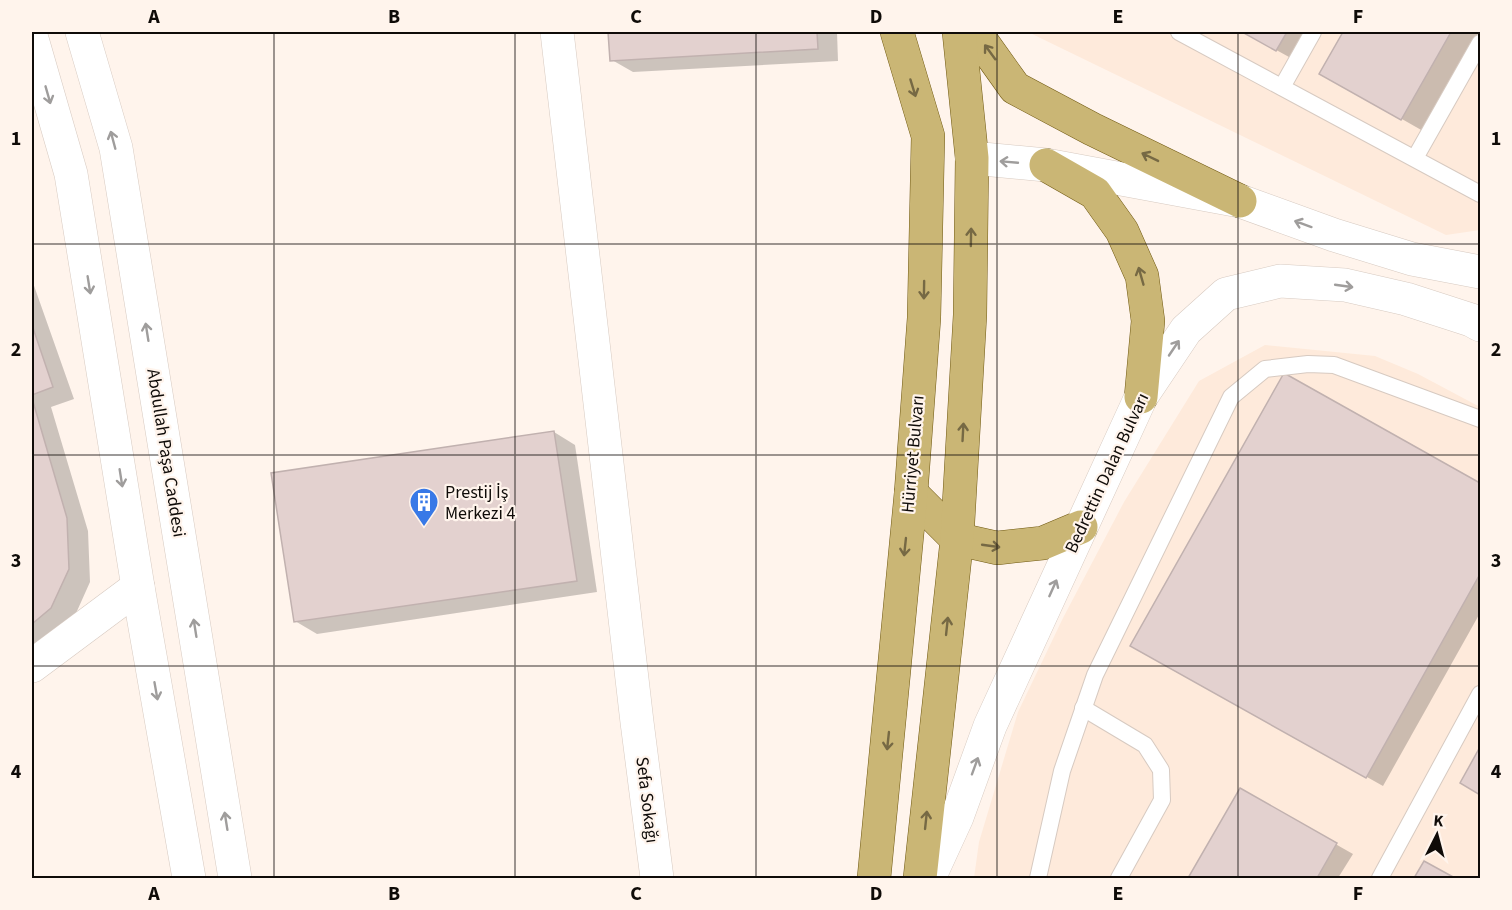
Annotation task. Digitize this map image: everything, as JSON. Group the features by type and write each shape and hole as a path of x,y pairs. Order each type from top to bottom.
{"main road":[{"name":"Abdullah Paşa Caddesi","path":"82,32 116,148 235,879"},
{"name":"Sefa Sokağı","path":"557,32 636,722 657,879"},
{"name":"Hürriyet Bulvarı","path":"874,879 911,493 924,318 928,136 897,32"},
{"path":"920,879 957,539 970,315 972,158 959,32"},
{"path":"975,32 1015,88 1092,129 1240,201 1334,235 1412,259 1480,272"},
{"path":"32,39 71,174 138,586 189,879"},
{"path":"927,189 938,169 956,157 1046,165 1240,201"},
{"path":"1046,165 1095,193 1122,231 1142,276 1148,321 1141,397"},
{"path":"1412,259 1480,253"},
{"name":"Bedrettin Dalan Bulvarı","path":"929,879 957,817 990,726 1141,397 1186,330 1226,294 1280,281 1345,285 1406,299 1480,325"},
{"path":"911,493 957,539 997,548 1043,543 1081,527"},
{"path":"32,666 138,586"}],"lane":[{"path":"1179,32 1480,194"},
{"path":"1282,87 1313,32"},
{"path":"1415,158 1480,43"},
{"path":"1038,879 1062,771 1100,664 1231,397 1265,369 1308,364 1334,365 1480,419"},
{"path":"1380,879 1480,694"},
{"path":"1083,708 1145,745 1161,770 1162,800 1119,879"}],"shaded area":[{"path":"1028,32 1480,32 1480,230 1446,235"},
{"path":"1265,345 1375,356 1418,374 1480,407 1480,878 974,878 979,842 1018,712 1063,618 1124,502 1199,381"}],"building":[{"path":"608,32 817,32 818,49 610,61"},
{"path":"1242,32 1287,32 1276,51"},
{"path":"1343,32 1451,32 1401,120 1319,74"},
{"path":"32,325 53,387 32,395"},
{"path":"1284,373 1480,483 1480,574 1366,778 1130,646"},
{"path":"32,398 67,518 69,569 51,608 32,624"},
{"name":"Prestij İş Merkezi 4","path":"554,431 577,581 294,622 271,473"},
{"path":"1480,747 1480,795 1460,783"},
{"path":"1240,788 1337,843 1317,878 1188,878"},
{"path":"1424,861 1455,878 1414,878"}],"place":[{"name":"Prestij İş Merkezi 4","path":"424,528"}]}
